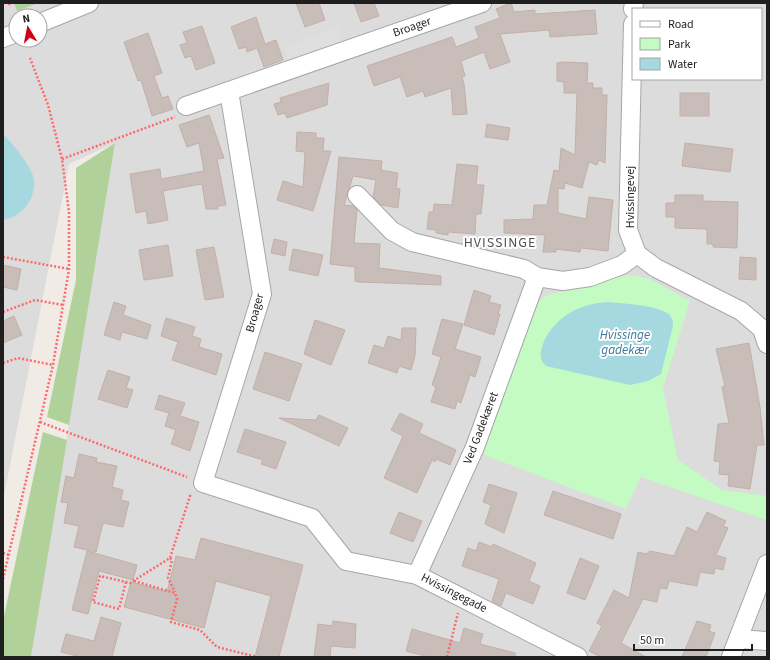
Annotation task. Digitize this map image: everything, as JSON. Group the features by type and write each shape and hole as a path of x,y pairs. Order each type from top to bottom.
{"street":[{"path":"48,20 89,3"},
{"name":"Broager","path":"186,106 482,3"},
{"name":"Hvissingevej","path":"632,65 628,230 637,254"},
{"name":"Broager","path":"203,483 262,294 229,91"},
{"path":"357,195 392,231 412,242 524,269 537,277 563,281 590,277 622,265 637,254 656,268 741,311 765,334"},
{"name":"Ved Gadekæret","path":"417,574 475,447 537,277"},
{"name":"Hvissingegade","path":"203,483 312,518 346,561 417,574 578,657"},
{"path":"731,657 767,564"},
{"path":"738,639 767,641"}],"path":[{"path":"9,3 10,7"},
{"path":"3,579 53,365 69,269 69,212 62,159 48,105 30,58"},
{"path":"62,159 181,114 186,106"},
{"path":"3,257 69,269"},
{"path":"3,312 35,300 63,305"},
{"path":"3,363 18,358 53,365"},
{"path":"40,422 203,483"},
{"path":"203,483 193,487 170,558 172,560 168,578 175,593 176,599 170,622 200,630 217,647 257,657"},
{"path":"3,553 9,555"},
{"path":"126,582 119,609 93,602 100,576 126,582 130,583 170,558"},
{"path":"134,581 175,593"},
{"path":"447,657 462,598"}],"shaded area":[{"path":"3,3 767,3 767,657 31,657 115,143 69,164 3,501"},
{"path":"338,28 343,44 290,63 284,47"}],"green space":[{"path":"14,3 38,3 25,8 16,8"},
{"path":"115,143 69,425 47,417 76,280 76,168"},
{"path":"629,275 650,279 690,301 663,388 678,460 722,490 767,496 766,520 641,477 626,509 482,454 536,303 547,295"},
{"path":"43,432 67,440 31,657 3,657 3,621"}],"water":[{"path":"3,134 30,169 33,175 34,187 33,194 26,206 16,215 3,220"},
{"name":"Hvissinge gadekær","path":"605,302 646,306 661,310 670,316 673,326 661,374 648,381 630,385 546,366 542,361 541,350 543,344 554,326 560,320 576,309"}],"building":[{"path":"296,3 319,3 325,20 305,27"},
{"path":"354,3 374,3 379,16 361,22"},
{"path":"511,3 514,12 535,10 535,14 595,10 597,34 550,37 549,30 500,34 510,62 490,69 484,52 461,61 465,76 462,77 467,114 453,115 451,88 425,97 423,91 407,97 400,77 374,86 367,66 452,37 456,47 479,38 475,27 500,18 496,9"},
{"path":"256,17 265,44 276,40 283,60 264,67 257,48 247,52 246,47 239,49 231,27"},
{"path":"202,26 215,63 196,70 191,56 185,58 180,45 187,43 183,32"},
{"path":"148,33 162,73 154,76 162,98 168,96 173,109 152,116 141,80 138,81 124,42"},
{"path":"557,63 588,63 587,83 593,83 593,88 602,88 602,95 607,95 605,163 599,160 597,165 589,162 582,188 565,183 564,189 558,188 558,213 586,219 589,197 613,200 608,251 581,248 580,252 556,249 556,252 543,252 545,235 504,233 504,220 533,219 534,205 547,205 554,170 559,171 561,148 575,155 577,93 564,93 564,82 557,81"},
{"path":"329,83 327,105 287,118 285,113 278,115 274,104 281,102 280,98"},
{"path":"680,93 709,93 709,116 680,116"},
{"path":"209,115 224,158 217,159 226,205 218,206 218,209 206,209 202,184 163,191 168,220 148,224 146,211 136,213 130,174 160,169 161,179 204,171 199,143 187,147 179,125"},
{"path":"487,124 510,128 508,140 485,137"},
{"path":"297,132 316,133 316,138 324,138 323,151 331,151 313,211 277,200 283,181 303,187 305,152 296,151"},
{"path":"685,143 733,149 730,172 682,166"},
{"path":"339,157 382,161 381,170 398,173 396,188 400,189 398,208 381,205 373,197 376,180 353,176 344,205 353,206 357,210 354,243 380,244 379,268 441,276 441,285 358,282 355,281 355,267 330,264"},
{"path":"457,164 478,166 476,185 484,185 481,214 476,214 475,234 448,232 448,235 436,233 436,230 427,229 429,212 433,212 434,204 452,205"},
{"path":"675,195 703,195 703,201 738,202 737,248 713,247 713,244 707,244 707,229 675,228 675,217 666,217 666,203 675,203"},
{"path":"274,239 287,242 285,256 271,253"},
{"path":"168,245 173,276 144,280 139,250"},
{"path":"214,247 224,297 205,300 196,250"},
{"path":"293,249 323,255 318,276 289,270"},
{"path":"740,257 756,258 756,280 739,279"},
{"path":"3,265 21,269 17,290 3,287"},
{"path":"474,290 491,296 489,302 501,305 494,335 464,325"},
{"path":"114,302 126,306 123,315 151,325 147,339 122,332 120,340 104,335"},
{"path":"14,316 22,335 3,343 3,321"},
{"path":"166,318 195,327 192,336 201,339 199,347 222,354 216,375 172,360 178,342 161,336"},
{"path":"442,319 463,324 455,349 481,357 475,377 470,375 461,403 457,401 455,409 431,402 436,387 432,385 441,357 432,354"},
{"path":"315,320 345,330 331,365 304,354"},
{"path":"402,328 416,328 415,356 411,370 399,366 397,373 368,363 374,345 384,348 388,336 401,340"},
{"path":"749,343 760,407 764,445 757,445 750,489 728,486 729,475 719,474 720,462 714,461 718,424 729,423 722,387 725,386 716,349"},
{"path":"265,352 302,364 289,401 253,389"},
{"path":"108,370 130,377 126,388 133,390 127,408 98,399"},
{"path":"159,395 185,403 180,416 199,422 190,451 171,444 176,430 165,426 169,413 155,409"},
{"path":"400,413 423,424 419,433 456,450 450,465 436,459 435,462 432,460 417,493 384,478 403,436 391,430"},
{"path":"319,415 348,428 339,446 279,418 316,420"},
{"path":"245,429 286,442 276,469 261,464 263,460 237,452"},
{"path":"79,454 97,458 96,462 117,466 112,487 123,490 121,500 129,502 123,527 103,523 96,552 74,547 79,526 64,523 68,503 61,502 66,476 74,478"},
{"path":"489,484 517,493 504,533 485,524 491,505 483,502"},
{"path":"553,491 621,514 613,539 544,515"},
{"path":"399,512 422,521 413,542 390,533"},
{"path":"707,512 726,521 723,526 728,528 716,555 726,558 723,570 715,568 714,574 700,572 697,586 669,581 667,589 660,588 657,602 643,599 621,643 646,657 601,657 589,651 602,626 597,623 614,590 629,598 638,552 646,554 650,551 674,556 687,527 697,532"},
{"path":"201,538 303,565 279,657 255,657 271,596 216,581 204,628 124,607 131,582 167,592 176,556 195,560"},
{"path":"479,542 492,547 493,544 536,563 529,581 540,586 533,604 506,593 501,606 492,601 499,579 462,566 468,548 476,551"},
{"path":"87,551 137,565 133,580 99,571 88,614 72,610"},
{"path":"580,558 599,566 585,600 567,593"},
{"path":"101,617 121,623 112,657 81,657 61,652 66,634 94,641"},
{"path":"333,621 356,624 355,648 331,646 330,657 314,657 318,624 332,626"},
{"path":"697,621 711,625 709,631 715,633 706,657 682,657"},
{"path":"464,628 483,634 480,644 515,653 515,657 429,657 406,651 412,629 460,643"}],"district":[{"name":"HVISSINGE","path":"500,243"}]}
